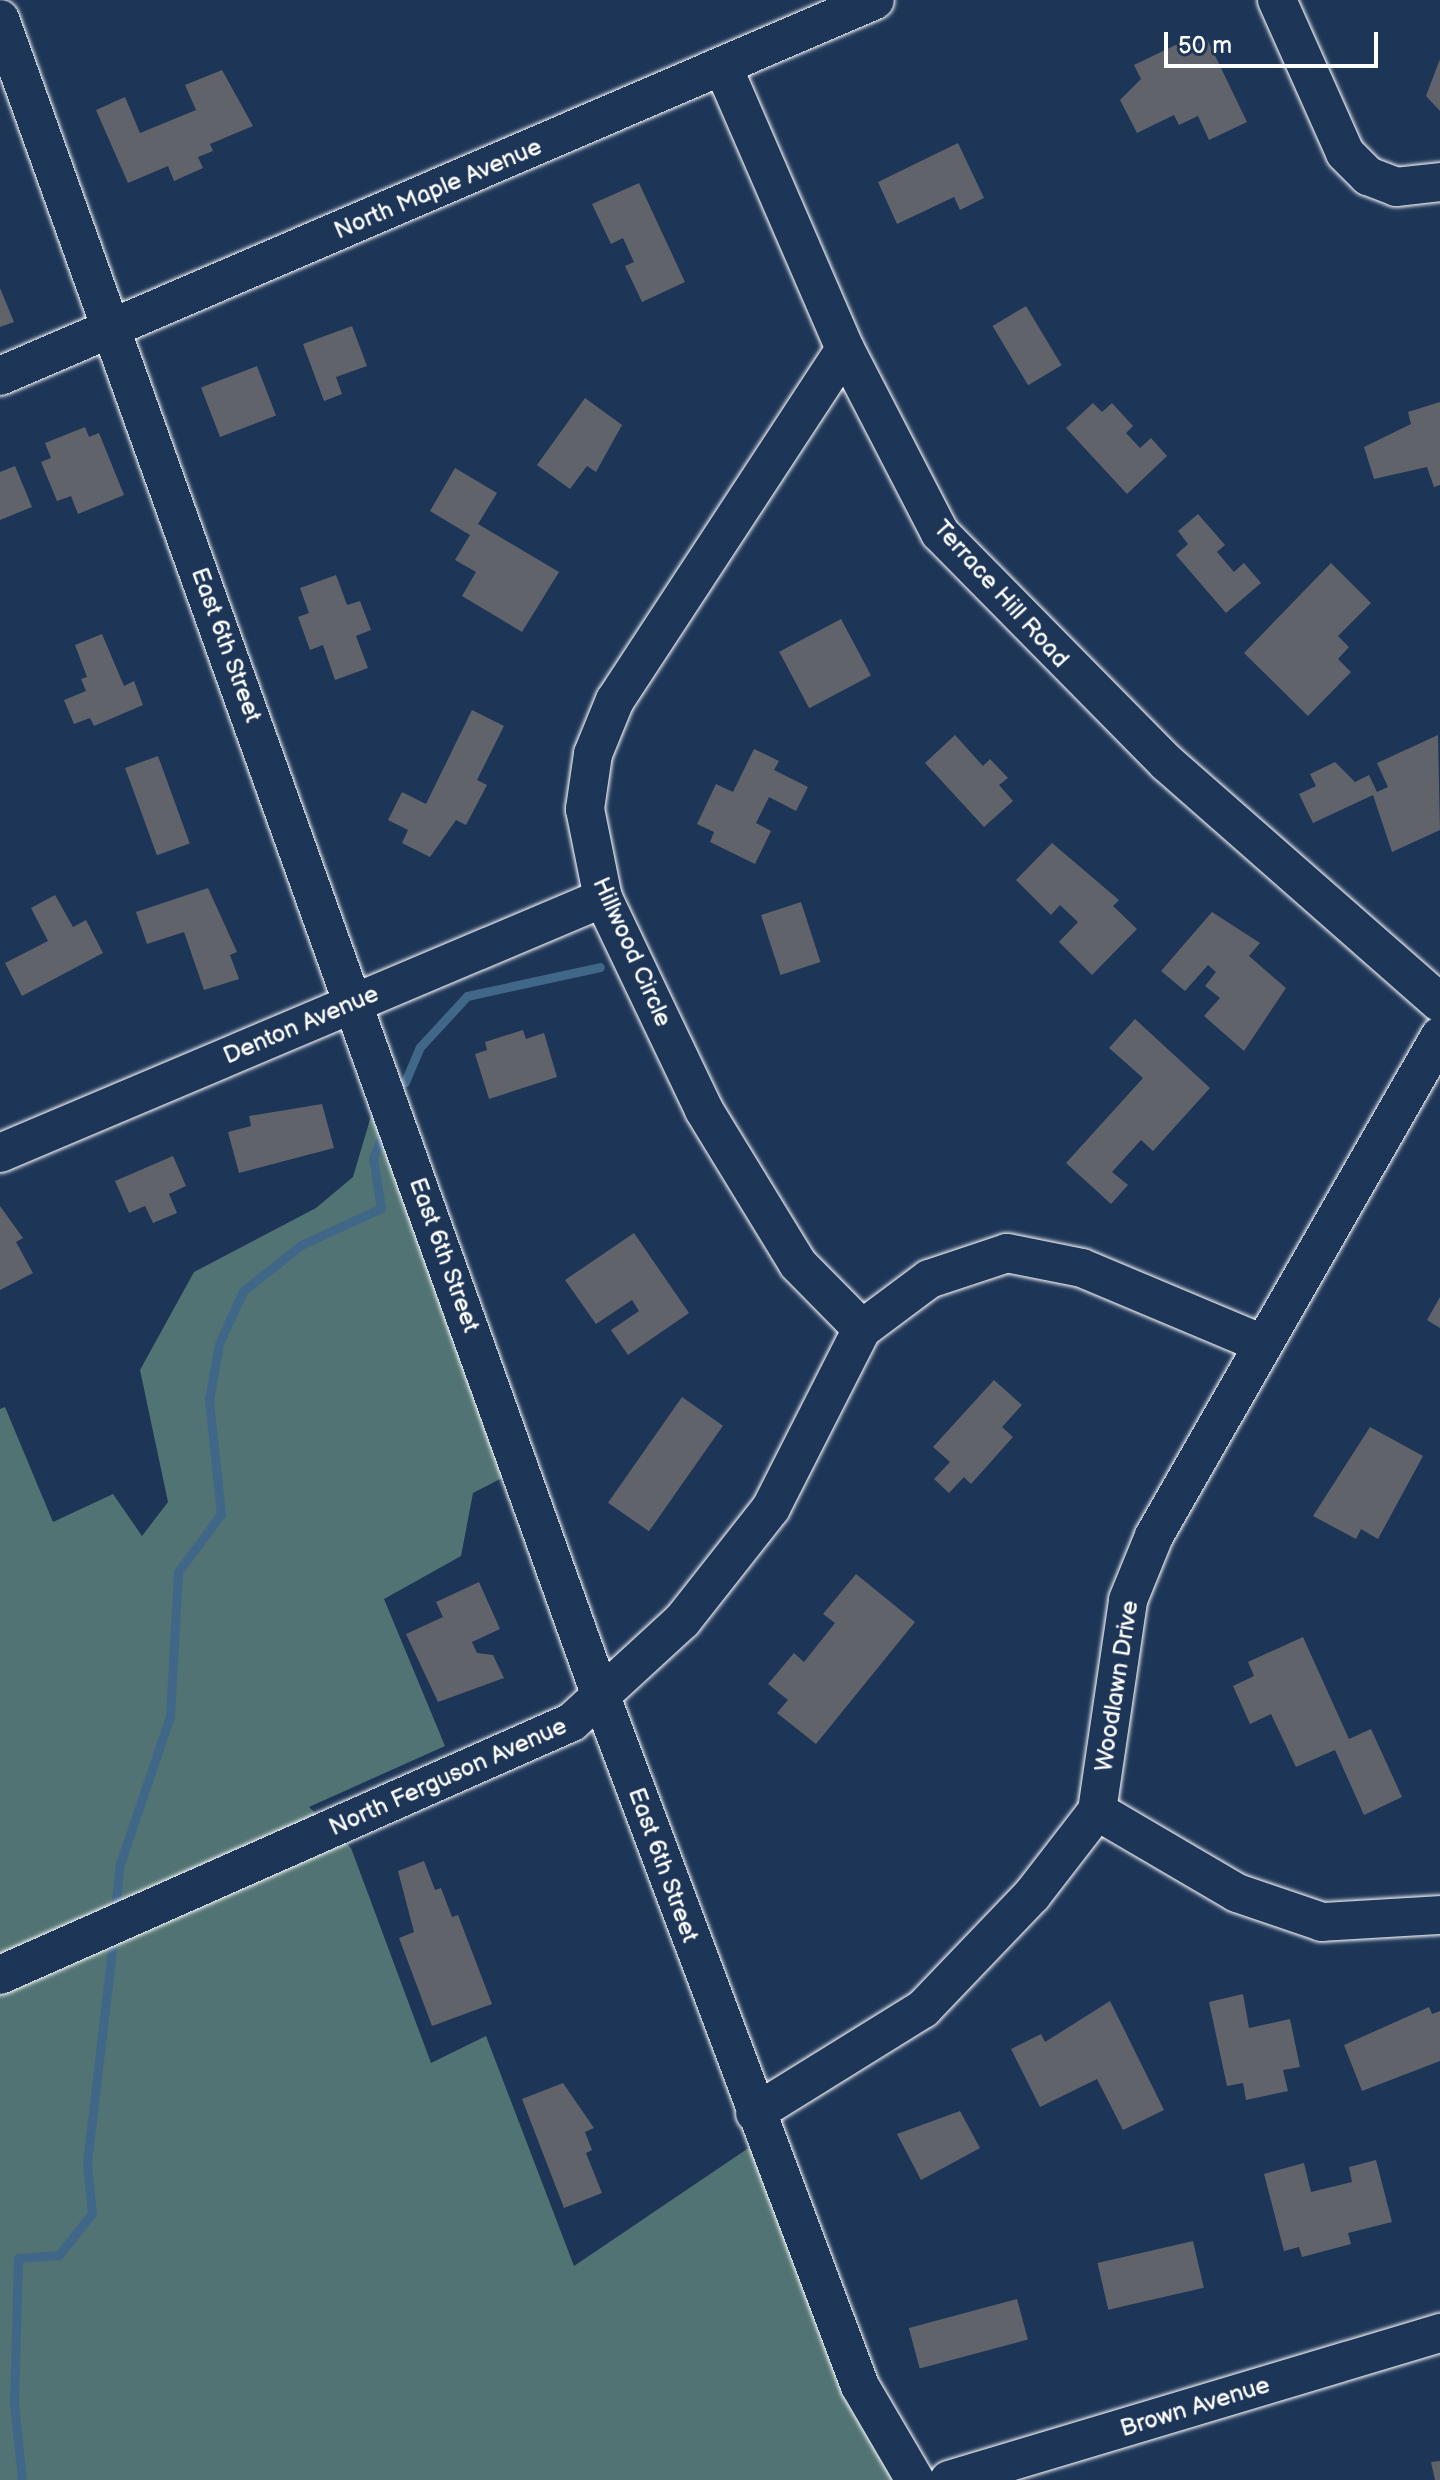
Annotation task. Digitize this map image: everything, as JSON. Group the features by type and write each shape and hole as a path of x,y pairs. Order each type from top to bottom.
{"street":[{"name":"North Maple Avenue","path":"0,376 875,0"},
{"path":"1277,0 1345,153 1368,176 1396,187 1440,182"},
{"name":"East 6th Street","path":"0,19 602,1699 755,2113 860,2386 915,2480"},
{"name":"Terrace Hill Road","path":"723,67 845,349 940,533 1157,753 1440,1003"},
{"name":"Hillwood Circle","path":"845,349 615,700 593,754 585,809 603,898 704,1110 798,1264 862,1329"},
{"name":"Denton Avenue","path":"0,1153 603,898"},
{"name":"Woodlawn Drive","path":"755,2113 923,2009 1032,1895 1097,1811 1128,1600 1154,1536 1260,1343 1440,1036"},
{"name":"North Ferguson Avenue","path":"0,1975 572,1722 602,1699 682,1621 771,1508 862,1329 929,1279 1007,1253 1082,1268 1260,1343"},
{"path":"1097,1811 1237,1893 1322,1922 1440,1915"},
{"name":"Brown Avenue","path":"949,2480 1440,2333"}],"green space":[{"path":"374,1106 504,1477 473,1493 461,1556 384,1599 445,1746 309,1807 351,1848 431,2063 486,2036 574,2266 753,2145 900,2480 0,2480 0,1409 5,1407 53,1522 113,1494 142,1536 168,1502 140,1370 194,1272 316,1208 353,1177"}],"building":[{"path":"1188,39 1191,47 1207,39 1247,122 1209,140 1198,116 1179,125 1174,115 1137,133 1120,100 1141,79 1134,65"},
{"path":"1440,59 1440,111 1426,96"},
{"path":"222,70 253,126 210,144 213,151 198,157 203,168 174,181 168,166 128,183 96,110 125,97 140,133 196,110 185,85"},
{"path":"958,143 984,198 960,210 954,197 897,224 878,182"},
{"path":"639,183 685,282 642,302 625,266 634,262 623,238 611,244 592,204"},
{"path":"0,288 14,322 0,327"},
{"path":"1026,306 1062,365 1028,385 993,326"},
{"path":"352,326 367,366 336,377 342,394 324,401 303,344"},
{"path":"257,366 276,415 220,437 201,388"},
{"path":"585,398 622,425 596,472 587,466 570,489 537,465"},
{"path":"1440,402 1440,485 1434,487 1427,467 1374,479 1364,447 1411,424 1408,412"},
{"path":"1093,403 1102,412 1112,403 1133,426 1126,433 1140,448 1151,438 1167,456 1127,494 1066,428"},
{"path":"85,427 89,437 99,433 124,495 78,514 71,496 57,501 41,462 51,458 45,443"},
{"path":"15,466 32,507 0,520 0,472"},
{"path":"455,468 497,493 478,524 559,572 522,632 462,596 476,572 455,560 470,535 430,511"},
{"path":"1198,514 1225,545 1217,552 1234,572 1244,563 1261,583 1226,613 1176,555 1188,544 1178,531"},
{"path":"1331,563 1371,603 1338,636 1349,647 1338,659 1351,672 1308,716 1244,653"},
{"path":"336,575 347,605 360,601 371,630 356,636 368,668 335,680 323,645 310,650 298,617 309,613 300,588"},
{"path":"841,619 871,676 809,708 779,652"},
{"path":"102,634 124,686 134,681 143,705 94,726 90,718 74,724 64,700 86,691 81,679 87,677 75,645"},
{"path":"472,710 504,726 477,780 487,785 466,825 456,820 430,857 402,843 408,830 388,820 402,792 426,804"},
{"path":"955,735 983,766 990,759 1008,778 999,785 1013,801 984,827 925,763"},
{"path":"1438,735 1440,830 1392,852 1373,795 1313,823 1299,794 1316,786 1310,774 1335,762 1355,782 1369,775 1377,792 1388,787 1377,763"},
{"path":"754,749 779,761 774,770 808,787 796,811 769,797 756,823 771,831 755,864 710,842 714,832 697,824 716,784 733,792"},
{"path":"158,756 190,843 157,855 125,768"},
{"path":"1052,843 1119,900 1113,906 1137,929 1092,975 1059,942 1078,922 1060,905 1051,915 1016,880"},
{"path":"208,888 237,952 230,955 239,979 204,990 184,932 147,944 136,912"},
{"path":"55,895 73,927 86,920 103,953 22,996 5,963 48,941 31,908"},
{"path":"801,902 820,962 781,975 761,915"},
{"path":"1212,912 1260,943 1249,956 1286,988 1244,1051 1204,1016 1220,998 1205,986 1216,972 1208,965 1185,991 1161,971"},
{"path":"1135,1019 1210,1088 1153,1151 1141,1140 1112,1172 1128,1185 1111,1204 1066,1163 1143,1078 1109,1048"},
{"path":"523,1030 526,1039 544,1033 557,1077 489,1099 475,1054 487,1050 485,1042"},
{"path":"322,1104 334,1148 239,1173 228,1132 251,1126 249,1116"},
{"path":"173,1156 186,1186 169,1194 177,1213 153,1223 145,1206 129,1213 115,1181"},
{"path":"0,1206 23,1238 16,1242 33,1273 0,1290"},
{"path":"634,1233 689,1313 628,1355 611,1330 639,1311 632,1300 596,1324 565,1280"},
{"path":"1440,1297 1440,1328 1427,1320"},
{"path":"994,1380 1022,1405 1002,1427 1013,1437 971,1484 964,1477 949,1493 934,1479 950,1462 933,1447"},
{"path":"682,1397 723,1426 649,1531 608,1503"},
{"path":"1370,1427 1423,1456 1378,1539 1361,1529 1356,1539 1313,1516"},
{"path":"856,1574 915,1622 816,1744 777,1713 788,1700 768,1684 794,1653 804,1662 835,1623 823,1614"},
{"path":"479,1582 500,1629 472,1642 477,1653 493,1655 504,1678 438,1702 406,1634 443,1617 436,1602"},
{"path":"1303,1637 1349,1739 1371,1729 1402,1797 1364,1815 1335,1750 1296,1767 1271,1714 1250,1724 1233,1686 1254,1676 1248,1662"},
{"path":"424,1861 435,1890 441,1888 452,1917 458,1915 492,2004 432,2026 399,1938 414,1932 398,1871"},
{"path":"1243,1994 1249,2028 1290,2019 1300,2067 1283,2070 1288,2091 1246,2100 1243,2083 1227,2086 1209,2002"},
{"path":"1110,2001 1164,2110 1123,2130 1097,2079 1040,2107 1011,2049 1041,2034 1045,2042"},
{"path":"1429,2007 1432,2014 1440,2011 1440,2061 1362,2091 1344,2045"},
{"path":"563,2083 594,2128 585,2132 592,2150 586,2153 602,2193 564,2208 522,2099"},
{"path":"960,2111 980,2148 921,2180 897,2134"},
{"path":"1376,2160 1392,2222 1348,2233 1351,2244 1302,2257 1299,2247 1284,2251 1264,2174 1304,2163 1311,2192 1352,2182 1349,2167"},
{"path":"1193,2241 1204,2288 1108,2310 1098,2263"},
{"path":"1017,2299 1028,2340 920,2369 909,2328"},
{"path":"1440,2461 1440,2480 1435,2480 1431,2462"}],"waterway":[{"path":"405,1082 420,1047 467,996 600,967"},
{"path":"116,1900 120,1864 170,1716 178,1572 221,1514 209,1400 219,1344 243,1291 301,1245 381,1208 373,1158 381,1138"},
{"path":"22,2480 14,2403 18,2258 59,2255 92,2213 87,2163 113,1943"}]}
